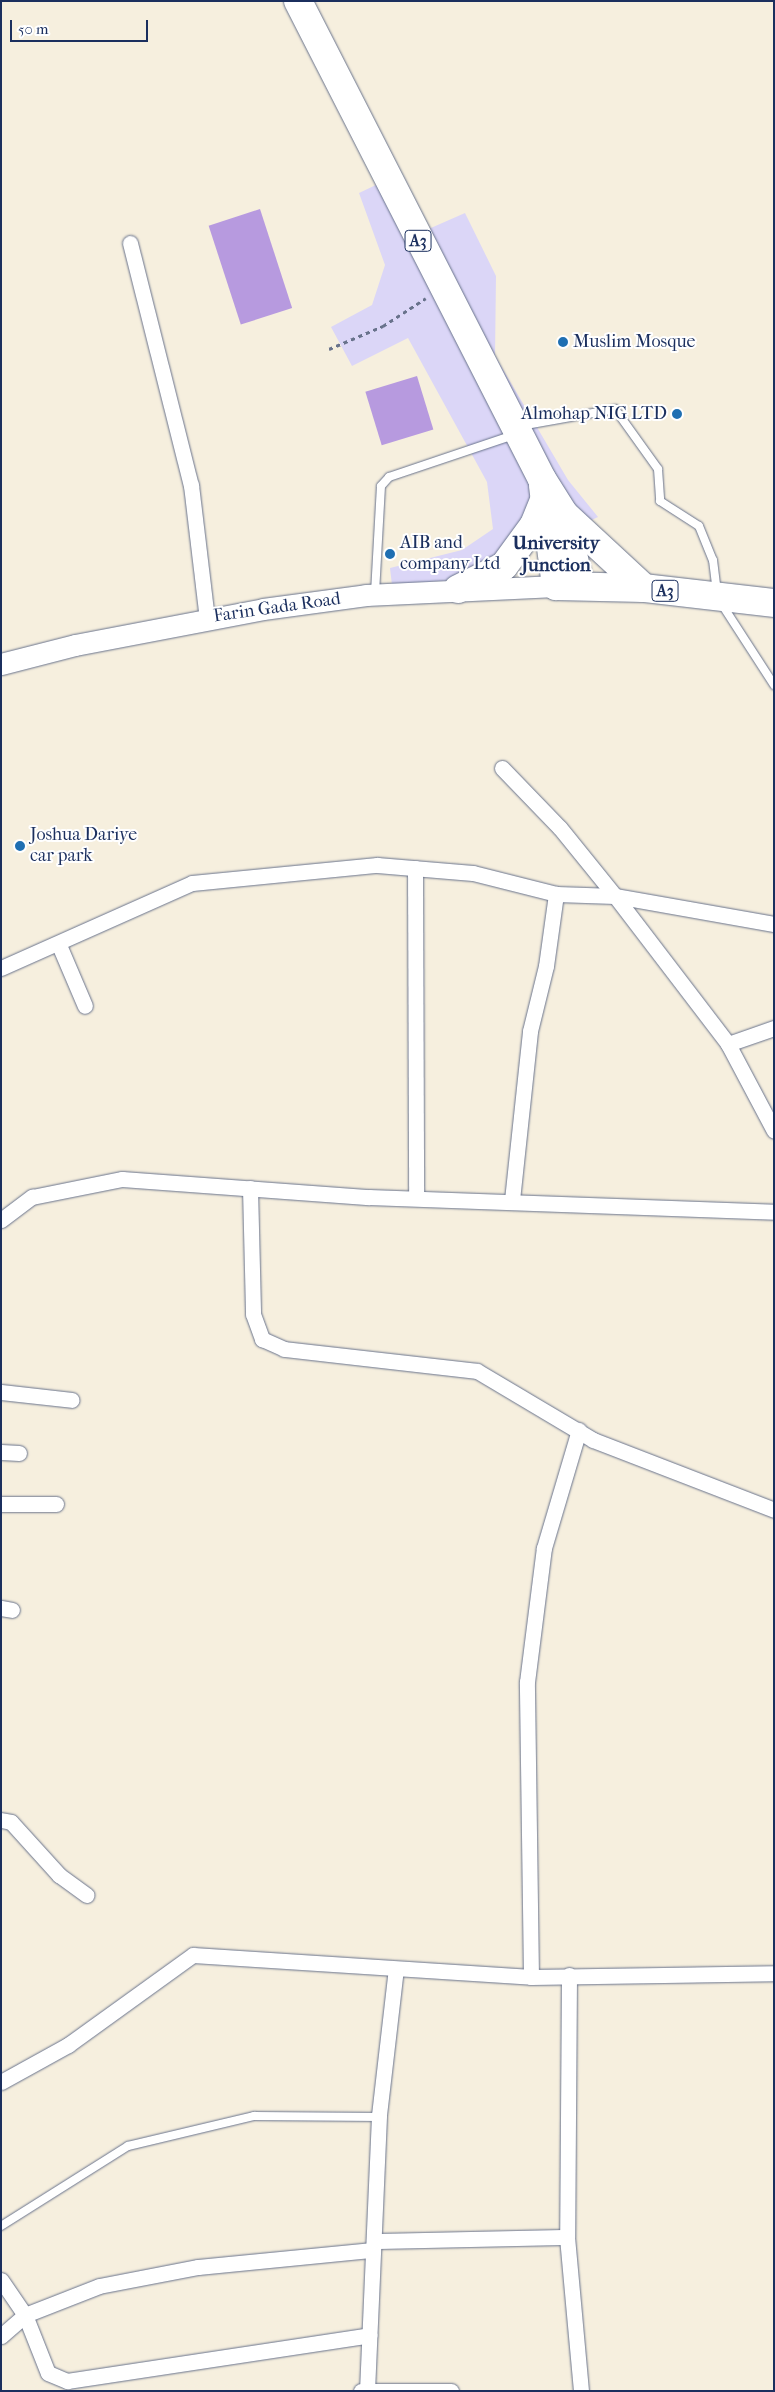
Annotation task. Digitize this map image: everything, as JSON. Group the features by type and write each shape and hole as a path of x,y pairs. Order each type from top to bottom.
{"highway":[{"name":"A3","path":"298,1 441,288 550,498 568,586 644,588 774,603"},
{"name":"A3","path":"550,498 644,588"},
{"path":"458,589 504,566 534,525 550,498"}],"main road":[{"name":"Farin Gada Road","path":"1,664 207,619 375,595 458,589 568,586"}],"street":[{"path":"130,243 191,485 207,619"},
{"path":"502,768 560,828 615,896 728,1044 774,1131"},
{"path":"1,968 58,945 192,883 377,865 474,872 556,894 615,896 774,924"},
{"path":"415,868 416,1197"},
{"path":"512,1200 530,1032 546,966 556,894"},
{"path":"58,945 86,1006"},
{"path":"728,1044 774,1028"},
{"path":"1,1220 32,1197 122,1179 416,1197 774,1212"},
{"path":"250,1188 253,1314 262,1339 284,1349 477,1371 535,1410 579,1430 593,1440 774,1510"},
{"path":"1,1392 72,1400"},
{"path":"531,1977 526,1682 544,1548 579,1430"},
{"path":"1,1452 19,1453"},
{"path":"1,1504 56,1504"},
{"path":"1,1820 11,1822 59,1875 87,1895"},
{"path":"1,2082 68,2045 193,1955 531,1977 774,1973"},
{"path":"396,1969 380,2117 372,2245 370,2335 365,2390 450,2391"},
{"path":"569,1975 567,2237 581,2391"},
{"path":"1,2336 26,2315 99,2286 198,2266 372,2245 567,2237"},
{"path":"1,2280 26,2315 48,2373 67,2382 370,2335"}],"lane":[{"path":"375,595 381,486 389,478 515,430 615,409 658,469 660,501 699,526 713,560 718,598 774,685"},
{"path":"1,2226 128,2146 254,2116 380,2117"}],"path":[{"path":"329,349 383,326 441,288"}],"shaded area":[{"path":"397,175 424,231 465,213 496,276 495,356 568,480 598,517 467,579 392,585 390,568 462,550 493,529 487,482 408,338 352,366 331,327 372,305 385,265 359,193"}],"building":[{"path":"260,209 292,308 241,325 209,226"},
{"path":"417,376 433,430 382,445 365,392"}],"place":[{"name":"Muslim Mosque","path":"563,342"},
{"name":"Almohap NIG LTD","path":"677,414"},
{"name":"AIB and company Ltd","path":"390,554"},
{"name":"Joshua Dariye car park","path":"20,846"}],"district":[{"name":"University Junction","path":"556,555"}]}
